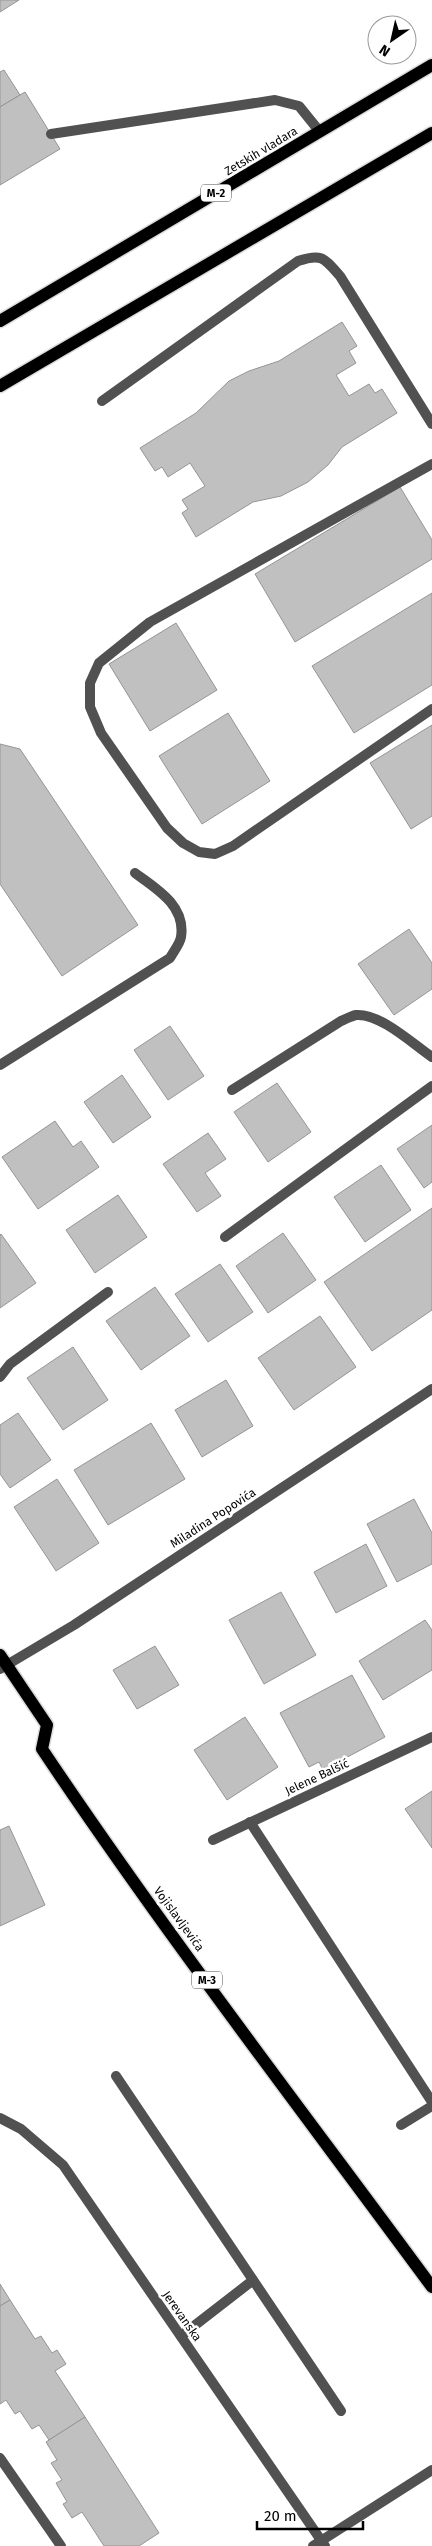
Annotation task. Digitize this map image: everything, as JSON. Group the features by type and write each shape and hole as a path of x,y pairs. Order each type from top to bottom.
{"main road":[{"name":"Zetskih vladara","path":"0,321 432,66"},
{"path":"0,386 432,133"},
{"name":"Vojislavljevića","path":"2,1663 47,1725 42,1749 78,1802 138,1888 432,2288"}],"street":[{"path":"51,134 275,100 299,106 320,132"},
{"path":"102,401 298,261 315,256 324,259 340,276 432,424"},
{"path":"432,464 150,622 99,663 90,683 90,706 101,733 167,828 183,843 199,852 215,854 233,846 432,709"},
{"path":"0,1065 170,958 181,938 181,916 164,894 135,873"},
{"path":"232,1090 341,1021 355,1015 371,1016 432,1057"},
{"path":"225,1237 432,1086"},
{"path":"0,1377 10,1364 108,1292"},
{"name":"Miladina Popovića","path":"2,1663 74,1625 432,1389"},
{"name":"Jelene Balšić","path":"213,1840 432,1737"},
{"path":"250,1822 432,2104 401,2125"},
{"path":"116,2076 341,2411"},
{"name":"Jerevanska","path":"0,2118 21,2129 63,2165 320,2544"},
{"path":"180,2336 252,2281"},
{"path":"0,2458 61,2546"},
{"path":"320,2544 432,2470"}],"building":[{"path":"0,0 19,0 0,12"},
{"path":"4,70 20,95 0,107 0,72"},
{"path":"25,92 60,149 0,185 0,107"},
{"path":"342,322 357,346 349,351 356,363 336,375 349,396 369,384 375,393 382,389 397,413 342,447 328,465 308,482 281,496 253,502 196,537 182,513 188,509 182,500 205,486 190,463 168,477 162,467 155,471 140,448 196,413 229,381 249,371 279,361"},
{"path":"400,487 432,540 432,559 295,642 255,574"},
{"path":"432,593 432,685 354,733 312,666"},
{"path":"176,623 217,690 150,731 109,664"},
{"path":"228,713 270,781 202,824 159,756"},
{"path":"432,725 432,816 411,829 370,763"},
{"path":"0,744 20,749 138,925 62,976 0,884"},
{"path":"409,929 432,963 432,989 394,1015 358,964"},
{"path":"170,1026 204,1076 168,1100 134,1050"},
{"path":"122,1075 151,1117 113,1143 84,1102"},
{"path":"277,1083 311,1132 268,1162 234,1112"},
{"path":"55,1121 73,1147 81,1141 99,1167 38,1209 2,1157"},
{"path":"432,1125 432,1182 424,1188 397,1149"},
{"path":"208,1133 226,1159 205,1173 221,1196 197,1212 163,1164"},
{"path":"381,1165 411,1210 365,1242 334,1197"},
{"path":"118,1195 147,1237 95,1273 66,1230"},
{"path":"432,1208 432,1310 372,1351 324,1282"},
{"path":"283,1233 316,1280 268,1313 236,1266"},
{"path":"0,1235 36,1283 0,1308"},
{"path":"220,1264 253,1312 208,1342 175,1294"},
{"path":"155,1287 190,1336 141,1370 106,1321"},
{"path":"320,1316 356,1367 294,1410 258,1358"},
{"path":"73,1347 108,1400 63,1430 27,1378"},
{"path":"226,1380 253,1426 202,1457 175,1410"},
{"path":"18,1413 51,1460 10,1488 0,1474 0,1425"},
{"path":"151,1423 185,1479 108,1525 74,1470"},
{"path":"57,1479 99,1543 56,1571 14,1507"},
{"path":"414,1499 432,1533 432,1564 397,1582 367,1524"},
{"path":"366,1544 387,1586 336,1613 314,1572"},
{"path":"281,1592 316,1655 264,1684 229,1620"},
{"path":"425,1620 432,1630 432,1670 383,1700 359,1661"},
{"path":"155,1646 179,1685 137,1709 113,1670"},
{"path":"352,1675 385,1737 323,1770 319,1762 309,1767 280,1713"},
{"path":"245,1717 278,1767 227,1800 194,1750"},
{"path":"432,1791 432,1848 405,1809"},
{"path":"9,1826 45,1905 0,1926 0,1830"},
{"path":"0,2284 10,2300 0,2306"},
{"path":"10,2300 35,2339 41,2336 52,2353 57,2350 66,2364 55,2371 85,2417 49,2440 39,2425 32,2429 20,2411 15,2414 6,2400 0,2404 0,2306"},
{"path":"85,2417 159,2533 139,2546 104,2546 82,2512 72,2518 63,2504 67,2502 56,2483 62,2480 51,2463 57,2460 46,2442"}]}
